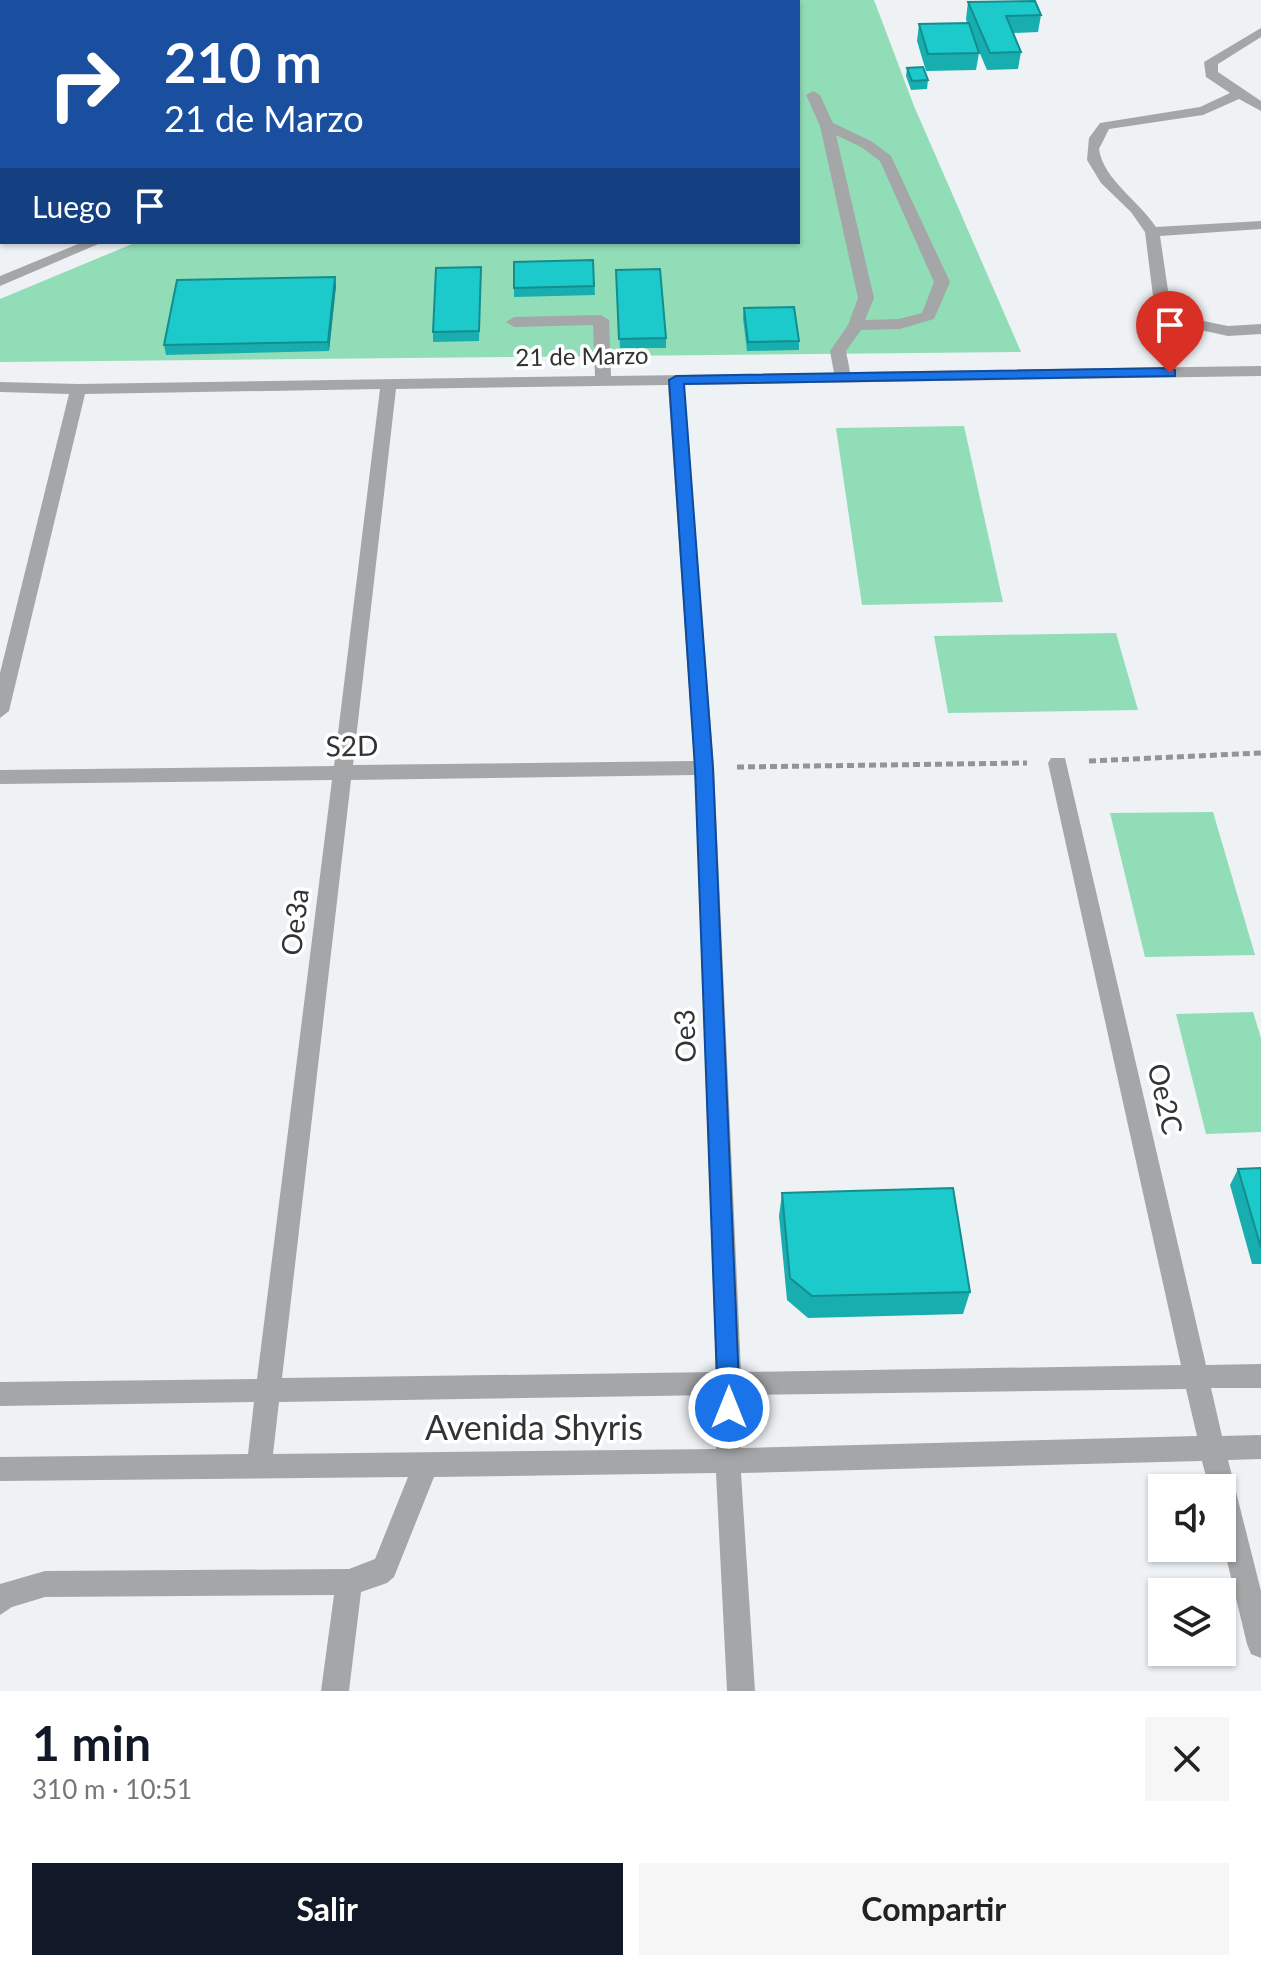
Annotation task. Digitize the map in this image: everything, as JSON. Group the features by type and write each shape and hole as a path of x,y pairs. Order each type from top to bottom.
{"street":[{"path":"1261,32 1211,62 1211,74 1261,107"},
{"path":"1238,94 1203,111 1105,126 1096,134 1092,153 1100,173 1136,208 1152,232 1162,304 1174,320 1228,331 1261,329"},
{"path":"813,95 827,126 866,298 856,325 838,351 843,378"},
{"path":"827,126 866,144 886,159 942,282 929,316 900,324 856,325"},
{"path":"1152,232 1261,225"},
{"path":"0,281 91,244"},
{"path":"514,322 601,320 603,381"},
{"name":"21 de Marzo","path":"0,387 78,389 1261,372"},
{"name":"Oe3","path":"676,380 704,768 729,1382 728,1461 741,1691"},
{"name":"Oe3a","path":"259,1468 389,384"},
{"path":"0,711 78,389"},
{"name":"Oe2C","path":"1058,763 1212,1448 1261,1644"},
{"name":"S2D","path":"0,777 704,768"},
{"name":"Avenida Shyris","path":"0,1394 1261,1376"},
{"name":"Avenida Shyris","path":"0,1469 728,1461 1261,1447"},
{"path":"0,1602 4,1596 45,1584 349,1582 378,1574 385,1568 427,1462"},
{"path":"335,1691 349,1582"}],"path":[{"path":"704,768 1058,763 1261,753"}],"green space":[{"path":"800,0 874,0 914,106 1021,352 0,362 0,299 132,244 800,244"},
{"path":"964,426 1003,602 862,605 836,428"},
{"path":"1116,633 1138,710 948,713 934,636"},
{"path":"1213,812 1255,955 1145,957 1110,813"},
{"path":"1253,1012 1261,1038 1261,1132 1206,1134 1176,1014"}],"building":[{"path":"1035,1 1041,15 1006,16 1021,52 990,53 968,2"},
{"path":"969,23 979,53 928,54 919,24"},
{"path":"923,67 928,80 912,81 907,68"},
{"path":"593,260 594,286 514,288 514,262"},
{"path":"481,267 479,331 433,332 436,268"},
{"path":"660,269 666,338 619,339 616,270"},
{"path":"335,277 328,342 164,345 177,280"},
{"path":"794,307 799,341 748,342 744,308"},
{"path":"1261,1168 1261,1248 1238,1169"},
{"path":"953,1188 970,1292 812,1296 790,1278 782,1193"}],"route":[{"path":"729,1408 704,768 676,380 1170,373"}]}
